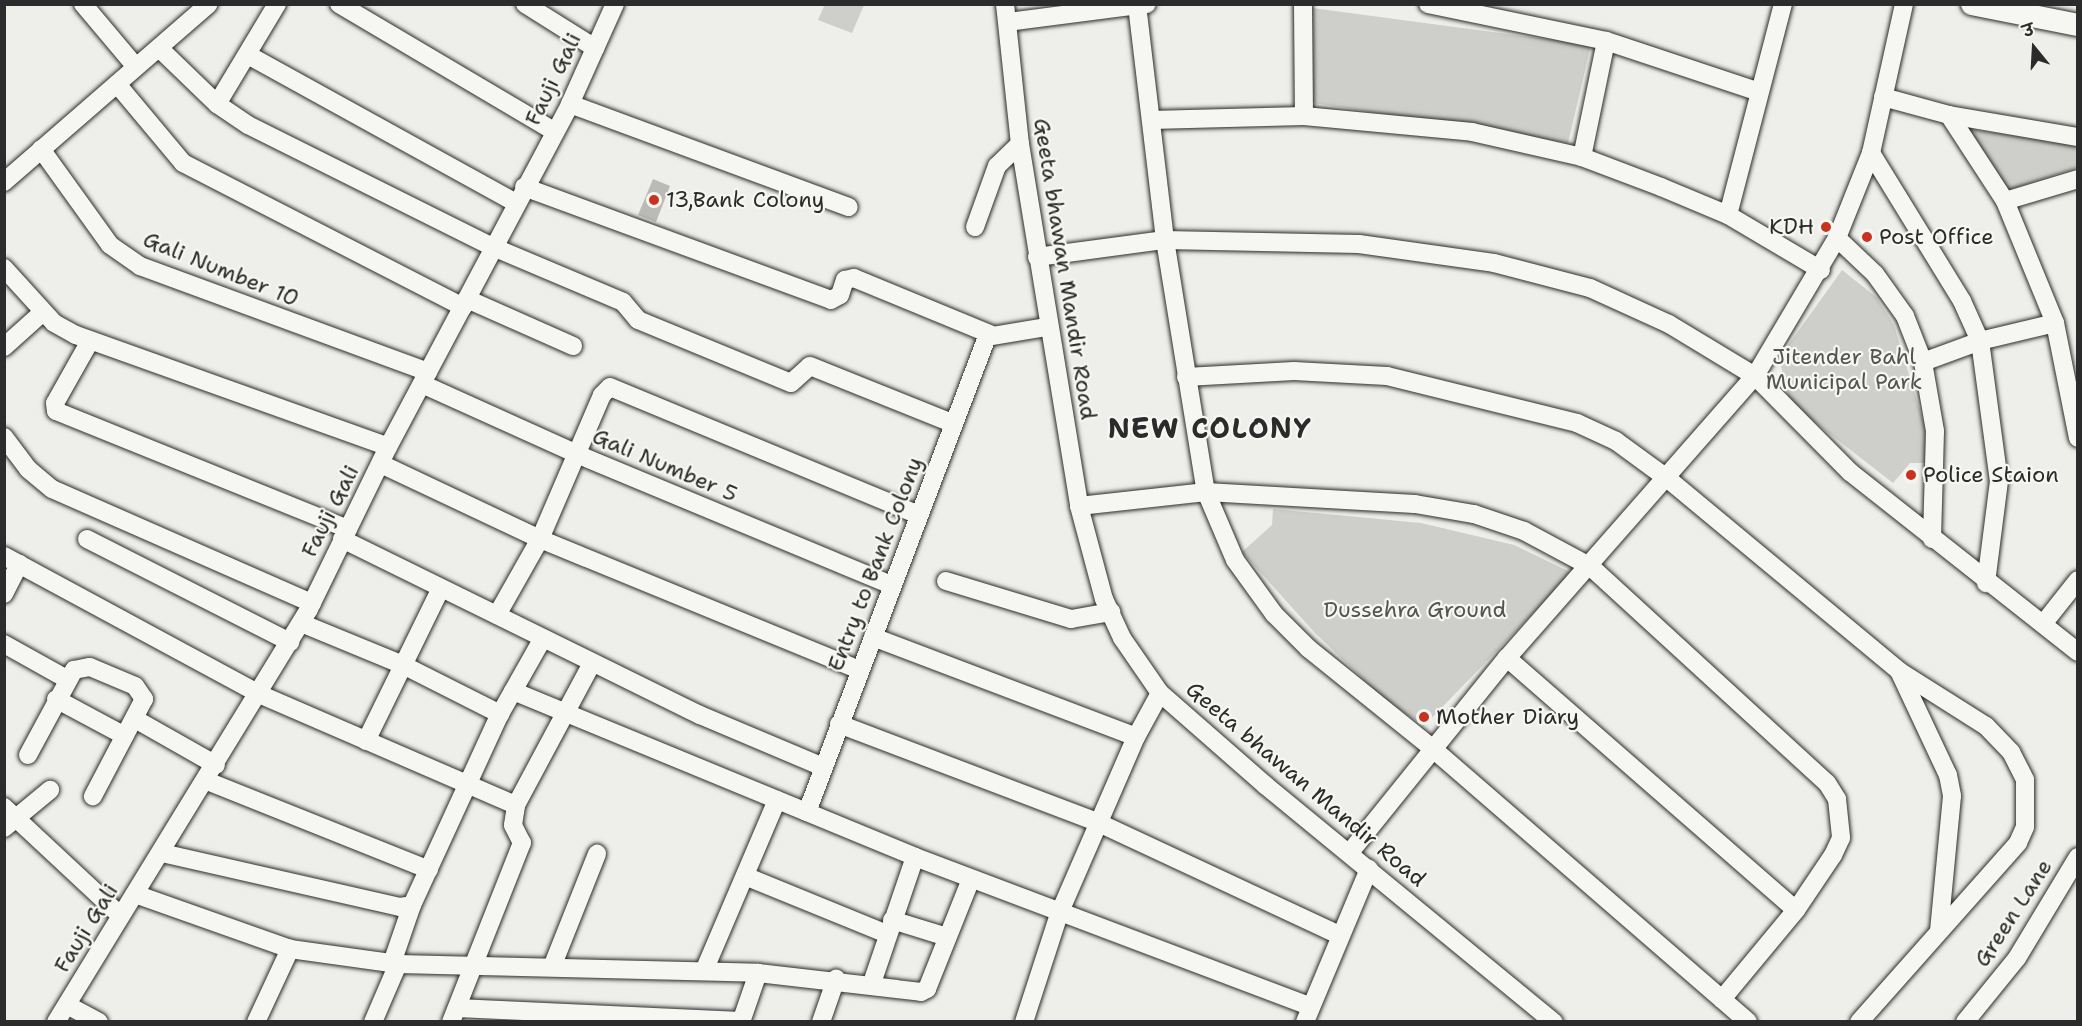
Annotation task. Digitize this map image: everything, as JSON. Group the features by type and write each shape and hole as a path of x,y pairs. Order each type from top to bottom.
{"street":[{"path":"83,4 136,67"},
{"path":"4,182 209,4"},
{"path":"217,104 277,4"},
{"path":"339,4 554,131"},
{"path":"525,4 596,48"},
{"name":"Fauji Gali","path":"56,1022 120,915 212,773 302,623 388,447 554,131 570,105 615,4"},
{"path":"1007,13 1147,4"},
{"path":"1303,4 1304,116"},
{"path":"1428,4 1606,41 1759,92"},
{"path":"1728,216 1783,4"},
{"path":"1351,851 1507,658 1591,567 1755,376 1821,270 1837,238 1871,153 1904,4"},
{"path":"1972,4 2078,25"},
{"path":"1137,5 1165,240 1206,492 1235,560 1274,614 1309,649 1432,748 1748,1022"},
{"name":"Geeta bhawan Mandir Road","path":"1007,13 1020,144 1047,327 1079,506 1111,612 1122,638 1160,693 1265,785 1351,851 1369,869 1554,1022"},
{"path":"1582,158 1606,41"},
{"path":"159,48 217,104 248,125 494,247 622,302 638,320 791,383 810,366 954,424"},
{"path":"248,55 520,195 652,230 831,300 840,295 845,280 854,278 990,334 1047,327"},
{"path":"117,84 183,162 465,303 573,346"},
{"path":"1883,97 1949,115 2078,137"},
{"path":"570,105 849,207"},
{"path":"1949,115 2005,201 2055,323 2078,438"},
{"path":"1151,120 1304,116 1472,132 1582,158 1728,216 1821,270"},
{"path":"975,227 994,171 1020,144"},
{"name":"Gali Number 10","path":"41,149 110,245 140,266 425,378"},
{"path":"1871,153 1962,301 1980,341 1999,482 1986,583"},
{"path":"2005,201 2078,179"},
{"path":"1837,238 1875,274 1905,316 1923,362 1935,431 1932,538"},
{"path":"1037,256 1165,240 1359,244 1494,263 1590,288 1669,324 1755,376 1850,472 1986,583 2078,652"},
{"path":"4,268 43,312 61,328 90,341 388,447"},
{"path":"4,347 43,312"},
{"path":"1923,362 1980,341 2055,323"},
{"name":"Entry to Bank Colony","path":"807,812 990,334"},
{"path":"90,341 55,403 60,414 345,534 441,588 592,663 823,767"},
{"path":"1186,377 1294,371 1388,376 1577,423 1616,441 1668,479 1899,670 1986,726 2011,752 2025,780 2028,800 2018,843 1859,1022"},
{"name":"Gali Number 5","path":"425,378 579,455 892,585"},
{"path":"497,615 540,539 579,455 602,395 610,387 620,389 919,515"},
{"path":"4,437 28,469 51,489 312,603"},
{"path":"381,464 540,539 860,670"},
{"path":"1079,506 1206,492 1344,497 1474,514 1524,531 1591,567 1827,783 1837,799 1841,838 1796,910 1722,999"},
{"path":"87,539 290,642"},
{"path":"4,594 12,560 259,694 516,805"},
{"path":"2043,624 2078,580"},
{"path":"946,581 1071,619 1111,612"},
{"path":"366,741 441,588"},
{"path":"302,623 403,665 500,714"},
{"path":"873,637 1136,737"},
{"path":"374,1022 395,964 412,905 500,714 543,638"},
{"path":"4,644 67,679"},
{"path":"1507,658 1796,910"},
{"path":"592,663 516,805 513,825 522,843 454,1015 741,1021 758,973"},
{"path":"28,755 56,699 74,670 90,667 135,686 144,699 93,796"},
{"path":"1899,670 1948,775 1952,796 1939,931"},
{"path":"513,691 915,857 1307,1014 1369,869"},
{"path":"1024,1022 1059,914 1136,737 1160,693"},
{"path":"56,699 125,736"},
{"path":"135,719 212,773 429,870"},
{"path":"839,724 1099,823 1339,935"},
{"path":"50,790 8,818 120,915"},
{"path":"704,971 777,800"},
{"path":"162,853 400,908 412,905"},
{"path":"552,967 597,854"},
{"path":"872,983 915,857"},
{"name":"Green Lane","path":"1965,1022 2018,958 2078,857"},
{"path":"745,876 890,927 947,937"},
{"path":"135,894 290,949 395,964 758,973 872,983 916,992 927,989 971,879"},
{"path":"255,1022 290,949"},
{"path":"821,1022 836,979"},
{"path":"67,1005 99,1022"}],"green space":[{"path":"825,4 864,4 852,33 818,20"},
{"path":"1312,8 1591,45 1568,143 1313,103"},
{"path":"1965,129 2077,144 2077,168 2009,190"},
{"name":"Jitender Bahl Municipal Park","path":"1842,270 1876,297 1894,325 1924,424 1928,463 1910,463 1893,483 1790,403 1779,358"},
{"name":"Dussehra Ground","path":"1273,509 1421,523 1514,545 1572,573 1424,726 1383,698 1315,633 1242,552 1272,525"}],"building":[{"name":"13,Bank Colony","path":"653,179 670,186 656,222 638,215"}],"place":[{"name":"13,Bank Colony","path":"654,200"},
{"name":"KDH","path":"1826,227"},
{"name":"Post Office","path":"1867,237"},
{"name":"Police Staion","path":"1911,475"},
{"name":"Mother Diary","path":"1424,717"}],"district":[{"name":"NEW COLONY","path":"1210,428"}]}
